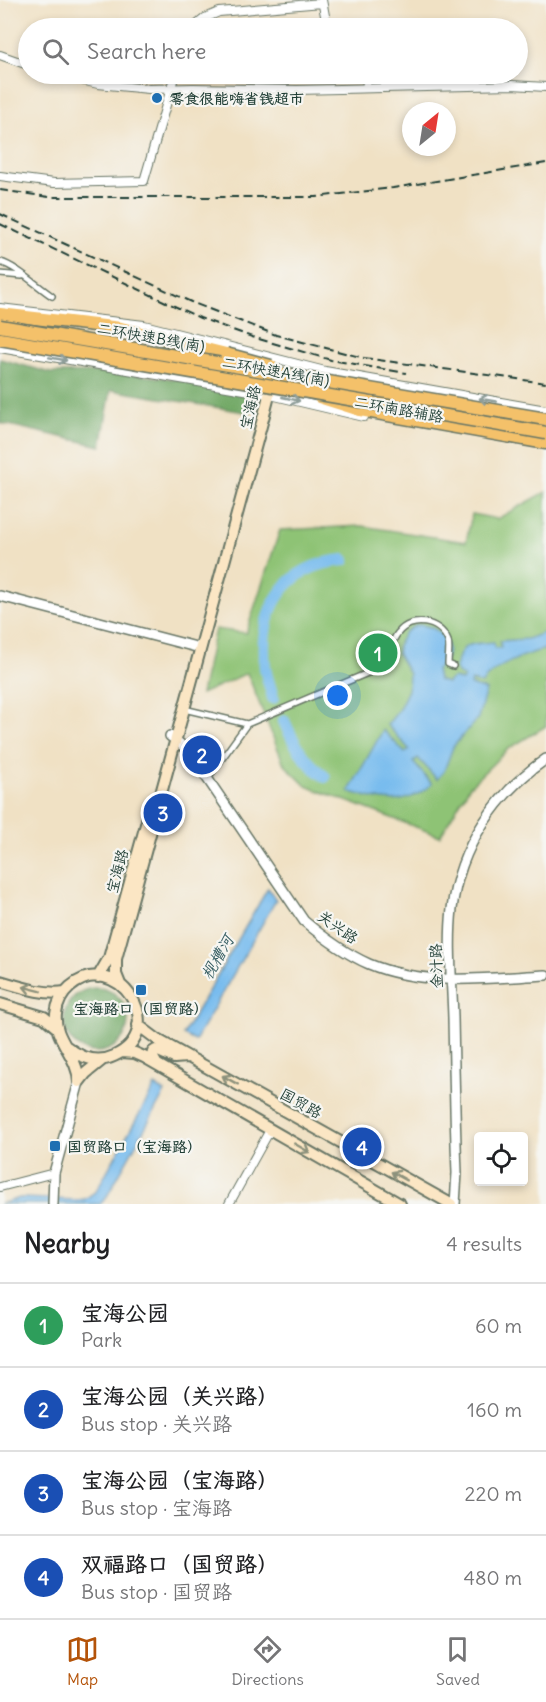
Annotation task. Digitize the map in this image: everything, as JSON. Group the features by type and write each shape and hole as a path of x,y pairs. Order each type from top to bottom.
{"highway":[{"path":"2,312 133,331 354,387"},
{"name":"二环快速B线(南)","path":"0,326 546,419"},
{"name":"二环快速A线(南)","path":"0,339 546,433"},
{"path":"268,386 372,413 546,443"}],"main road":[{"name":"宝海路","path":"120,984 116,974 116,959 268,386"},
{"name":"宝海路","path":"98,977 108,958 173,738 184,709 197,647"},
{"path":"79,1082 76,1062 60,1038 56,1027 59,1002 74,984 85,978 108,978 129,992 138,1013 138,1025 135,1035 122,1052"},
{"path":"0,981 41,992 65,992"},
{"path":"0,1005 44,1017 56,1027"},
{"name":"国贸路","path":"138,1025 188,1057 453,1204"},
{"path":"67,1047 87,1059 103,1059"},
{"path":"158,1065 152,1056 156,1050 174,1058 188,1057"},
{"path":"79,1082 103,1059 122,1052 135,1053 400,1204"}],"street":[{"path":"205,18 219,12 322,2 325,18"},
{"path":"0,55 18,61"},
{"path":"98,84 143,89 546,87"},
{"path":"0,176 54,183 144,181 172,84"},
{"path":"367,84 367,88"},
{"path":"0,262 13,267 22,276 52,296"},
{"path":"0,274 22,276"},
{"name":"二环南路辅路","path":"2,312 144,325 345,375 546,410"},
{"name":"二环南路辅路","path":"0,348 268,386 368,417 546,448"},
{"path":"268,386 273,358"},
{"path":"0,596 197,647"},
{"path":"208,778 247,724 388,664 392,644 397,633 405,626 425,622 432,624 444,634 449,644 448,664 453,666"},
{"path":"184,709 247,724"},
{"name":"关兴路","path":"173,738 188,750 304,921 326,940 370,964 401,973 452,980 546,975"},
{"name":"金汁路","path":"453,1204 457,1173 450,934 452,908 464,862 477,835 506,792 546,759"},
{"path":"53,1204 54,1173 79,1082"},
{"path":"229,1204 270,1130"},
{"path":"0,1187 54,1173"}],"green space":[{"path":"0,359 51,373 109,372 183,380 253,396 250,413 111,390 101,446 0,423"},
{"path":"546,492 546,726 508,749 470,786 440,836 306,786 284,764 247,673 201,694 215,629 246,633 280,530 362,526 466,542 472,514 497,519"},
{"path":"90,988 102,988 119,997 126,1008 128,1020 126,1032 119,1043 102,1052 90,1052 78,1047 69,1038 64,1026 64,1014 69,1002 78,993"}],"water":[{"path":"416,625 434,629 445,640 447,656 436,670 438,680 447,683 454,678 462,681 464,677 455,668 464,648 472,644 494,642 495,648 501,648 500,641 527,639 546,632 546,649 520,657 501,667 486,678 482,684 472,681 470,685 486,690 478,718 453,747 444,771 437,779 418,758 413,762 432,784 422,792 403,800 393,801 351,792 349,791 383,730 405,753 409,749 387,725 398,711 408,690 409,674 397,653 398,645 405,632"},
{"path":"268,888 276,900 195,1041 183,1035"},
{"path":"155,1086 165,1092 106,1198 100,1204 0,1204 20,1198 78,1200 85,1199 96,1191"}],"waterway":[{"path":"273,698 266,671 264,646 271,609 279,594 305,571 323,564 344,560"},
{"path":"284,721 301,752 325,777"}],"railway":[{"path":"0,190 49,197 316,197 393,188 546,163"},
{"path":"0,214 191,302 276,335 364,358 546,383"},
{"path":"0,224 200,318 252,337 331,360 406,373"}],"place":[{"name":"零食很能嗨省钱超市","path":"157,98"},
{"name":"宝海公园","path":"378,653"},
{"name":"宝海公园（关兴路）","path":"202,755"},
{"name":"宝海公园（宝海路）","path":"163,813"},
{"name":"宝海路口（国贸路）","path":"141,990"},
{"name":"国贸路口（宝海路）","path":"55,1146"},
{"name":"双福路口（国贸路）","path":"362,1147"}],"water label":[{"name":"枧槽河","path":"217,957"}]}
